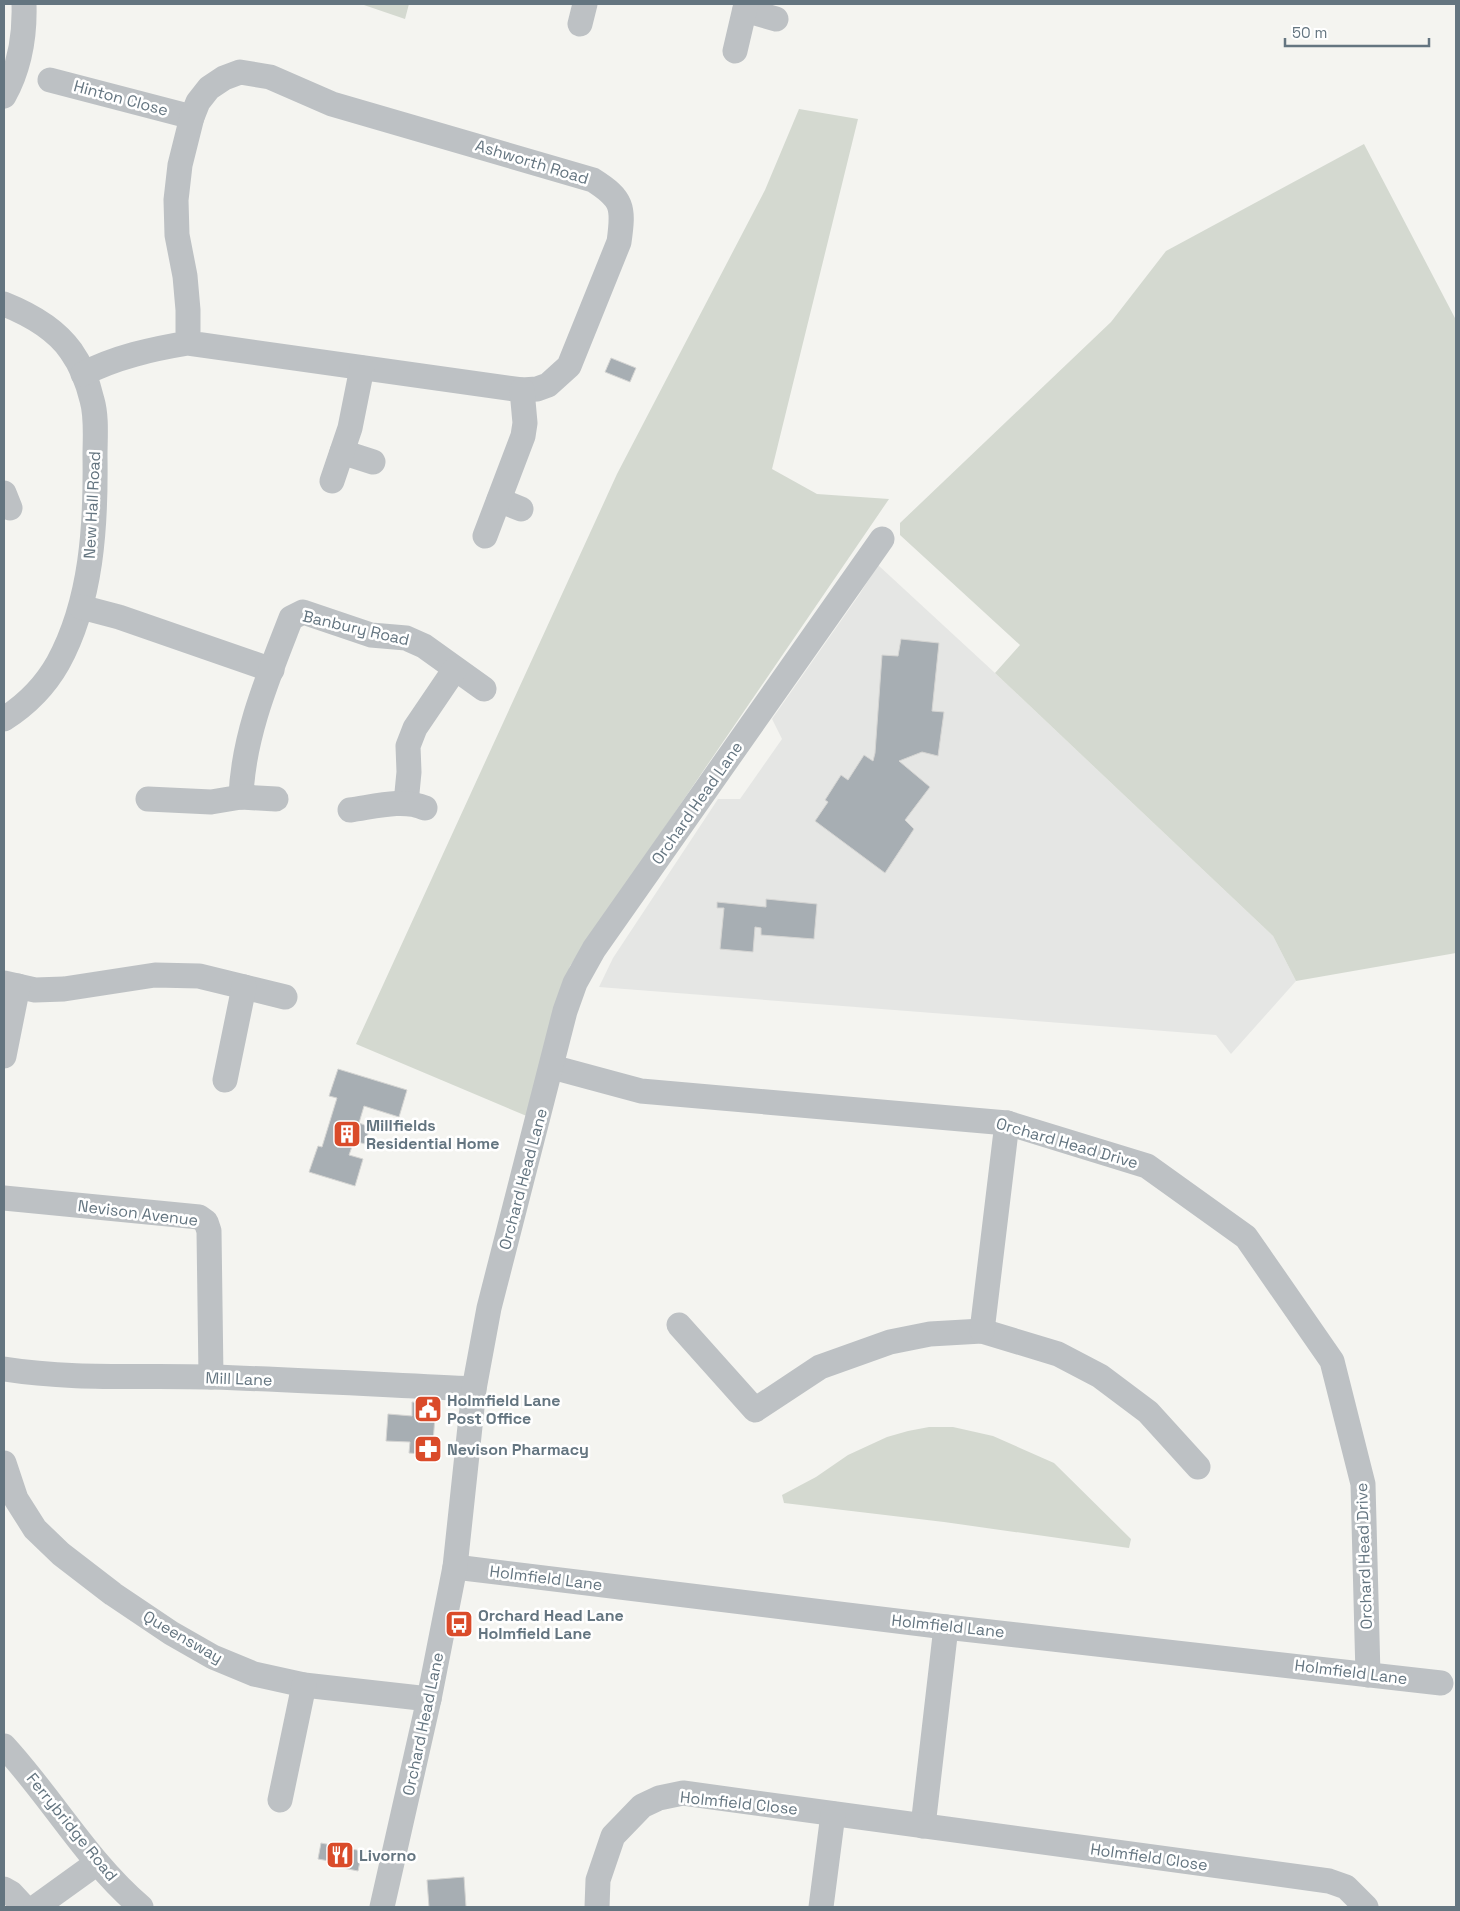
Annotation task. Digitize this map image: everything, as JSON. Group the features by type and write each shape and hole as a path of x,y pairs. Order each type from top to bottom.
{"street":[{"path":"4,96 13,79 21,50 25,25 24,4"},
{"path":"735,51 746,7 776,19"},
{"name":"Ashworth Road","path":"83,374 104,363 163,347 188,343 522,390 537,389 548,385 569,366 619,242 622,223 620,206 615,196 593,180 332,104 270,77 240,72 224,78 209,88 198,102 192,116 180,165 176,200 177,235 185,276 188,343"},
{"name":"Hinton Close","path":"50,80 192,116"},
{"name":"New Hall Road","path":"4,304 50,328 70,350 83,374 93,400 96,470 91,548 81,607 71,636 45,683 29,700 4,719"},
{"path":"332,481 350,428 362,368"},
{"path":"485,536 510,504 523,436 524,406 522,390"},
{"path":"342,452 373,462"},
{"name":"Orchard Head Lane","path":"382,1907 429,1699 455,1567 474,1389 489,1308 565,1011 576,983 594,949 882,539"},
{"path":"81,607 119,617 272,670"},
{"name":"Banbury Road","path":"241,797 244,757 272,670 292,618 303,612 371,635 406,638 424,646 484,689"},
{"path":"350,810 415,806 409,772 408,746 415,728 455,669"},
{"path":"148,799 211,802 241,797 276,799"},
{"path":"4,1056 11,984 35,990 64,989 155,975 199,976 285,997"},
{"path":"225,1080 244,987"},
{"name":"Orchard Head Drive","path":"552,1067 641,1091 1007,1123 1147,1166 1246,1237 1332,1361 1363,1484 1368,1674"},
{"path":"982,1331 1007,1123"},
{"name":"Nevison Avenue","path":"4,1198 199,1217 206,1222 210,1232 211,1377"},
{"path":"679,1325 755,1410 820,1367 890,1342 930,1334 982,1331 1058,1354 1100,1376 1148,1412 1198,1467"},
{"name":"Mill Lane","path":"4,1369 80,1376 211,1377 474,1389"},
{"name":"Queensway","path":"4,1464 16,1499 35,1529 61,1554 113,1594 171,1633 213,1657 254,1674 304,1685 429,1699"},
{"name":"Holmfield Lane","path":"455,1567 946,1627 1441,1683"},
{"path":"923,1826 946,1627"},
{"path":"280,1800 304,1685"},
{"name":"Ferrybridge Road","path":"4,1746 23,1767 97,1863 141,1907"},
{"name":"Holmfield Close","path":"597,1907 598,1880 613,1836 642,1806 659,1798 683,1793 1330,1881 1346,1887 1366,1907"},
{"path":"820,1907 833,1814"},
{"path":"36,1907 97,1863"},
{"path":"4,1889 11,1893 24,1907"}],"shaded area":[{"path":"361,4 409,4 405,19"},
{"path":"799,109 858,119 772,469 817,494 889,499 570,966 529,1117 356,1044 617,474 765,190"},
{"path":"1364,144 1456,320 1456,953 1296,981 1273,936 995,673 1020,645 900,535 900,523 1111,322 1166,251"},
{"path":"878,565 1273,936 1296,981 1231,1054 1216,1035 599,987 613,958 718,799 740,799 782,739 772,719"},
{"path":"929,1427 953,1427 993,1436 1054,1463 1131,1539 1129,1548 944,1522 784,1503 782,1495 816,1477 848,1455 887,1437"}],"building":[{"path":"611,358 636,368 630,382 605,372"},
{"path":"901,639 939,643 932,711 944,712 938,756 922,752 899,761 930,787 905,820 914,829 885,873 815,821 828,802 825,800 841,775 848,780 864,755 873,761 882,655 898,656"},
{"path":"766,899 817,904 814,939 761,935 761,928 755,927 753,952 720,949 724,908 717,908 717,902 766,907"},
{"name":"Millfields Residential Home","path":"338,1069 407,1090 399,1117 364,1106 359,1123 370,1127 365,1144 354,1141 349,1155 363,1159 355,1186 309,1172 318,1146 322,1147 337,1098 329,1096"},
{"path":"412,1402 436,1404 432,1455 409,1453 410,1442 386,1441 388,1414 412,1416"},
{"name":"Livorno","path":"321,1843 362,1851 358,1871 328,1865 329,1861 318,1859"},
{"path":"464,1877 466,1907 429,1907 427,1880"}],"place":[{"name":"Millfields Residential Home","path":"347,1134"},
{"name":"Holmfield Lane Post Office","path":"428,1409"},
{"name":"Nevison Pharmacy","path":"428,1449"},
{"name":"Orchard Head Lane Holmfield Lane","path":"459,1624"},
{"name":"Livorno","path":"340,1855"}]}
